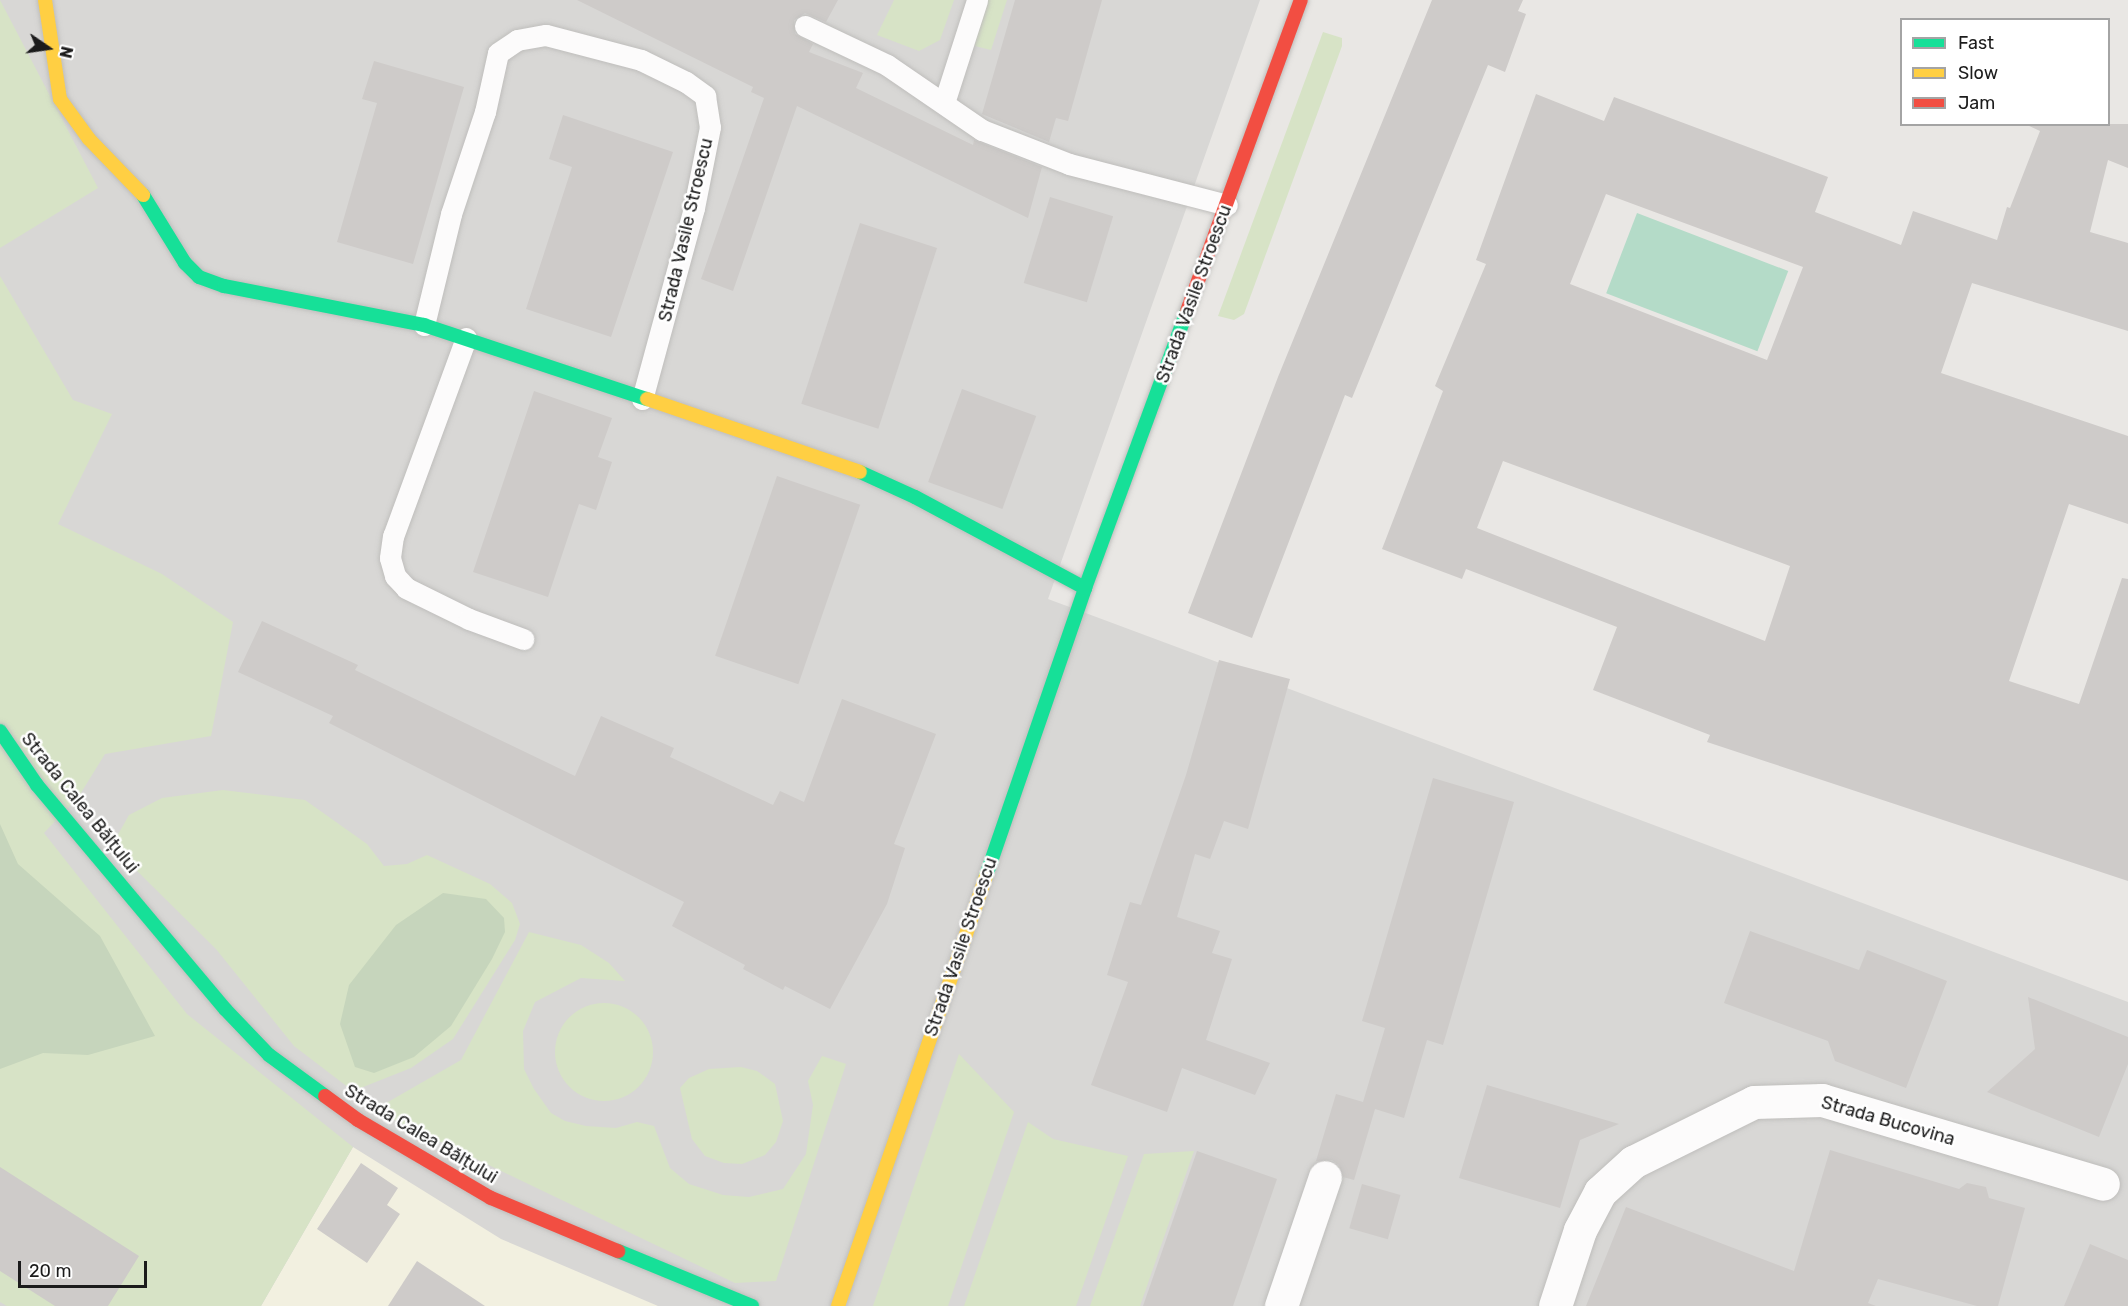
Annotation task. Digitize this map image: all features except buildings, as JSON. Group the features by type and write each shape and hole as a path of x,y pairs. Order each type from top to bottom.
{"street":[{"path":"45,0 52,63 60,99 89,139 140,191 185,263 199,277 224,286 424,325 842,464 915,497 1085,588"},
{"name":"Strada Vasile Stroescu","path":"838,1306 1085,588 1301,0"},
{"name":"Strada Calea Bălțului","path":"0,731 44,793 225,1009 269,1055 358,1120 491,1198 752,1306"},
{"name":"Strada Bucovina","path":"1555,1306 1580,1230 1600,1192 1633,1162 1754,1102 1822,1100 2103,1184"},
{"path":"1281,1306 1325,1177"}],"lane":[{"path":"944,103 977,0"},
{"path":"805,26 887,65 982,130 1069,164 1227,205"},
{"name":"Strada Vasile Stroescu","path":"424,325 451,214 485,112 498,53 517,40 546,35 641,60 686,82 705,96 710,127 694,208 642,399"},
{"path":"466,338 393,536 390,558 395,576 406,588 469,619 523,639"}],"shaded area":[{"path":"0,0 1260,0 1048,599 2128,1002 2128,1306 0,1306"},
{"path":"353,1147 501,1239 658,1306 261,1306"}],"green space":[{"path":"0,0 98,188 0,248"},
{"path":"894,0 954,0 940,40 919,51 877,35"},
{"path":"983,0 1007,0 991,50 975,46 972,35"},
{"path":"1323,32 1342,38 1342,46 1244,314 1234,320 1218,316"},
{"path":"1637,213 1788,271 1757,351 1606,293"},
{"path":"0,276 73,400 112,414 58,524 162,574 233,622 211,736 105,754 79,796 44,833 187,1014 353,1147 261,1306 7,1306 0,1302"},
{"path":"223,790 305,800 367,844 384,866 407,864 427,855 490,884 512,903 520,924 515,940 453,1039 411,1068 353,1091 294,1046 216,949 124,858 116,838 129,815 162,798"},
{"path":"0,824 18,864 100,936 155,1036 88,1055 43,1053 0,1069"},
{"path":"443,893 486,899 504,918 505,932 492,959 451,1026 414,1057 374,1073 355,1067 340,1024 349,985 396,925"},
{"path":"529,932 581,945 609,963 625,981 581,978 535,1002 523,1031 524,1069 534,1089 551,1113 565,1121 586,1126 616,1128 637,1122 654,1126 670,1168 689,1184 723,1195 749,1197 783,1189 806,1154 813,1105 808,1081 822,1056 846,1064 776,1281 735,1283 374,1110 461,1060"},
{"path":"604,1003 623,1006 639,1017 650,1033 653,1052 650,1071 639,1087 623,1098 604,1101 585,1098 569,1087 558,1071 555,1052 558,1033 569,1017 585,1006"},
{"path":"959,1054 1014,1112 948,1306 873,1306"},
{"path":"741,1067 757,1071 775,1084 783,1121 776,1142 765,1155 742,1164 724,1163 705,1156 692,1139 680,1088 689,1078 709,1069"},
{"path":"1028,1122 1053,1139 1128,1156 1076,1306 964,1306"},
{"path":"1194,1151 1140,1306 1090,1306 1144,1154"}],"traffic: fast":[{"path":"143,195 185,263 199,277 224,286 424,325 647,399"},
{"path":"986,876 1085,588 1187,311"},
{"path":"860,472 915,497 1085,588"},
{"path":"0,731 37,785 225,1009 269,1055 325,1096"},
{"path":"618,1251 752,1306"}],"traffic: slow":[{"path":"45,0 60,99 89,139 143,195"},
{"path":"647,399 860,472"},
{"path":"838,1306 986,876"}],"traffic: jam":[{"path":"1187,311 1301,0"},
{"path":"325,1096 358,1120 491,1198 618,1251"}]}
